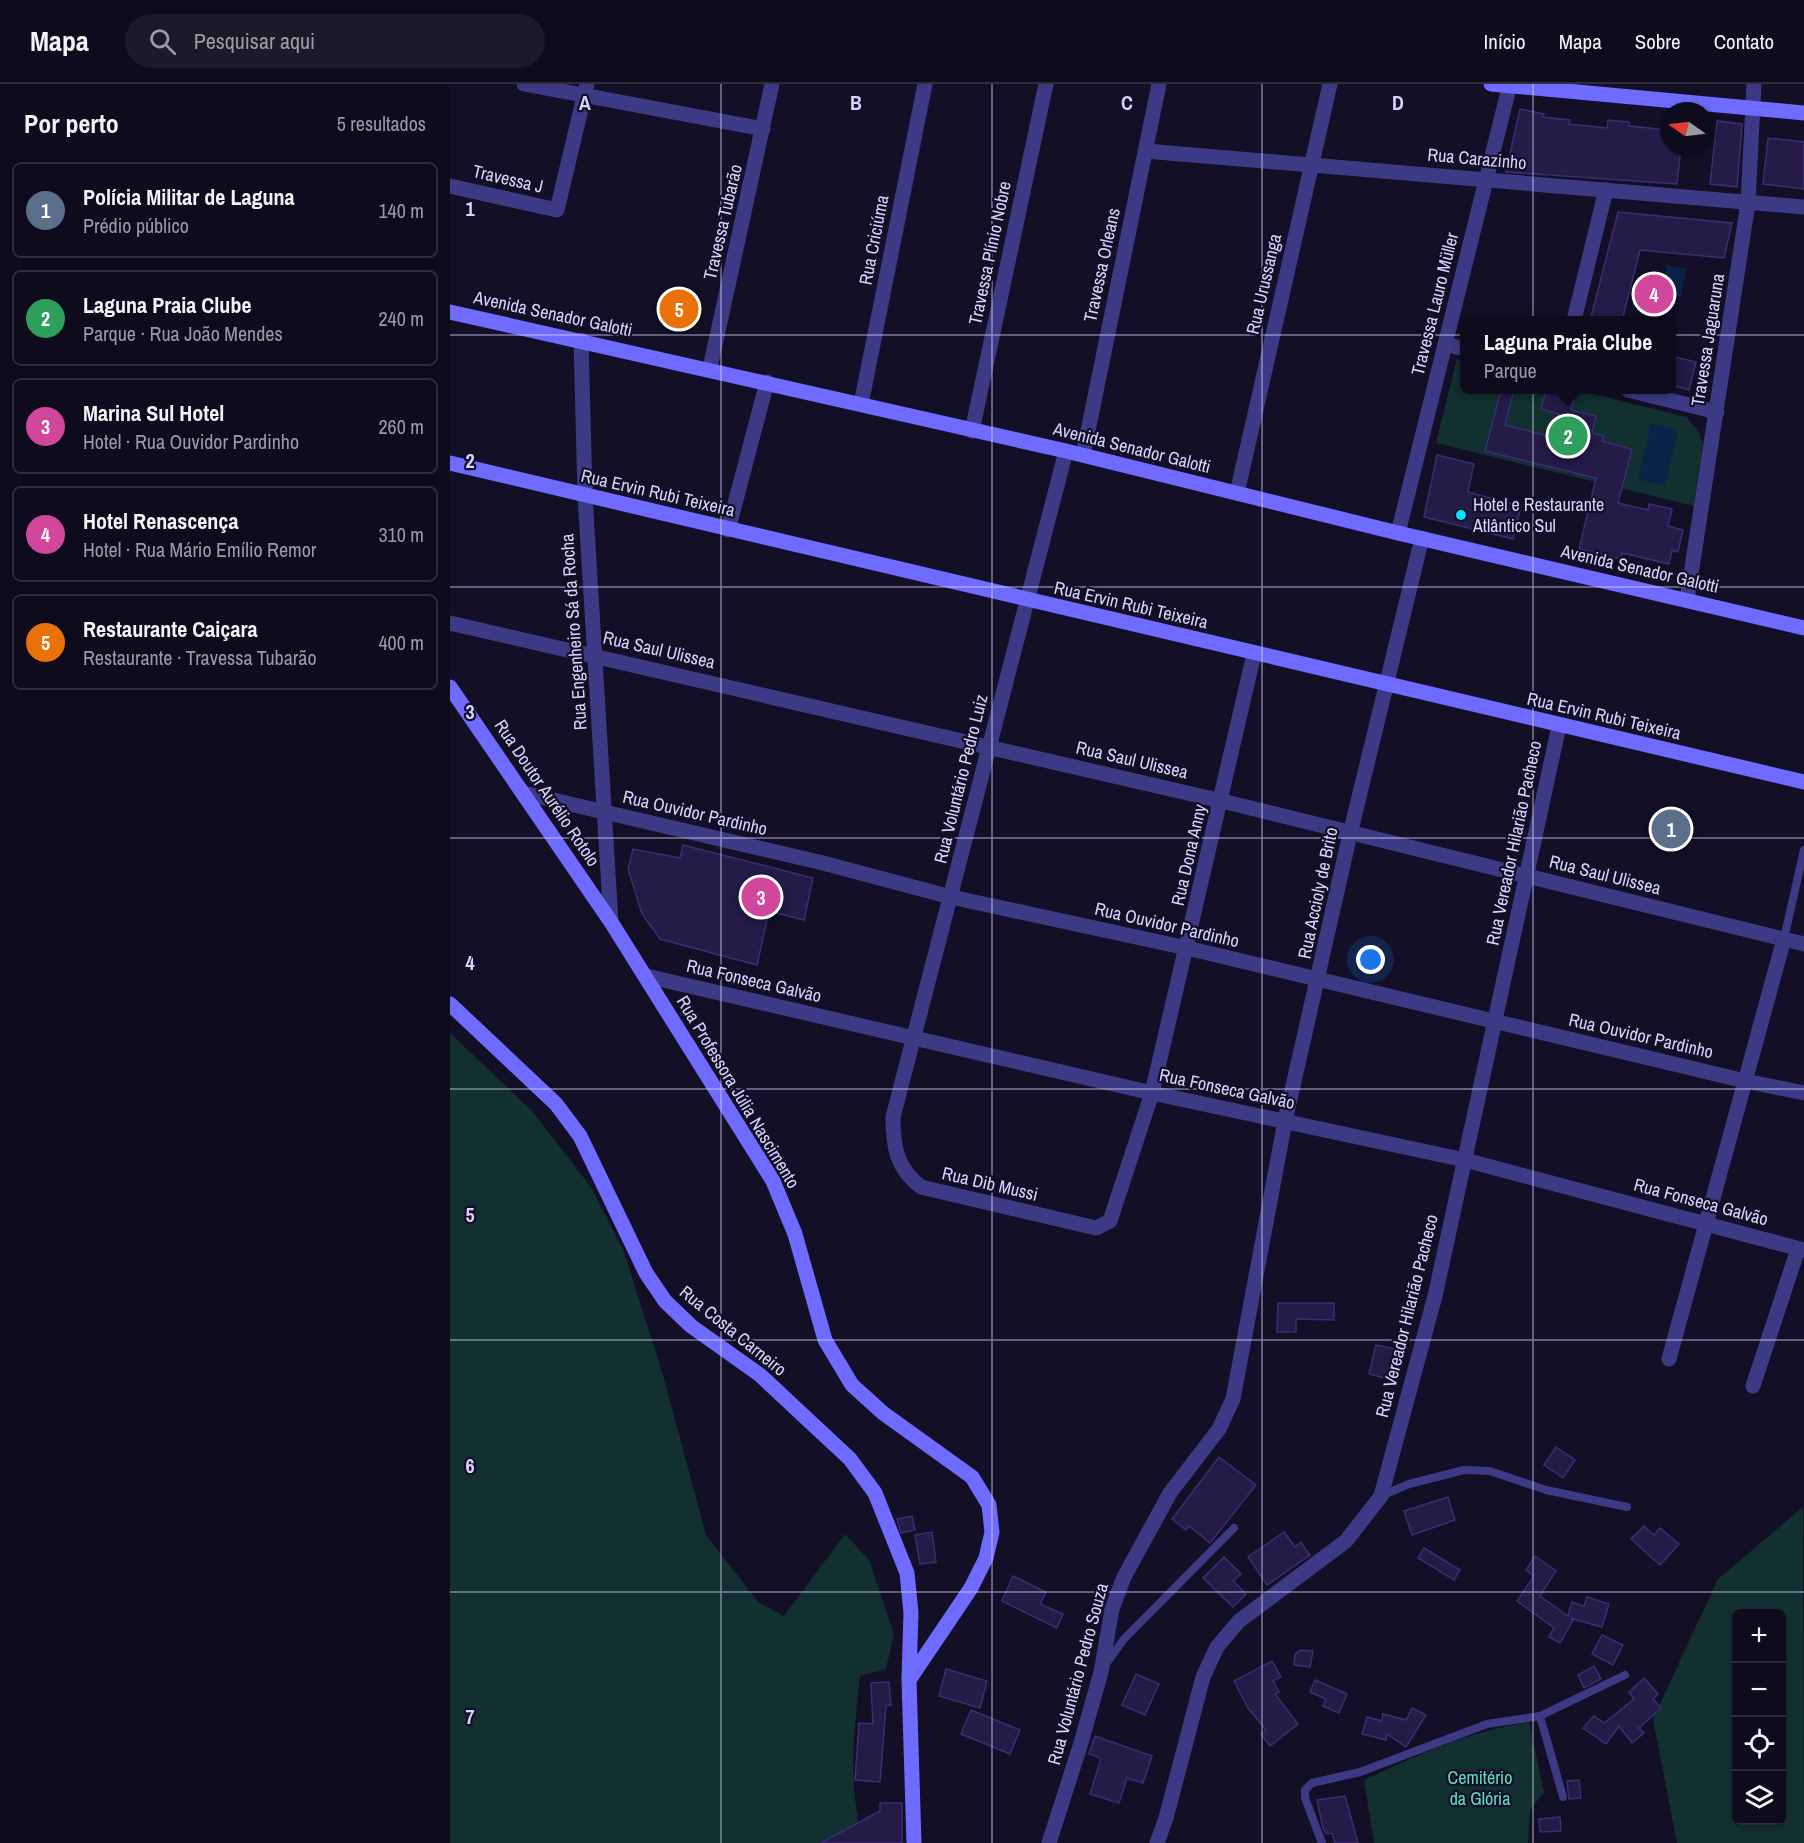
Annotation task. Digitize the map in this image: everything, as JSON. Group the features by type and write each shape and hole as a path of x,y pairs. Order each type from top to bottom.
{"main road":[{"path":"1491,84 1804,113"},
{"name":"Avenida Senador Galotti","path":"450,312 710,368 972,431 1066,451 1398,533 1804,628"},
{"name":"Rua Ervin Rubi Teixeira","path":"450,463 1386,686 1804,782"},
{"name":"Rua Doutor Aurélio Rotolo","path":"450,687 611,922"},
{"name":"Rua Professora Júlia Nascimento","path":"611,922 773,1181 795,1234 825,1340 852,1385 883,1413 972,1477 989,1505 992,1532 986,1558 970,1588 909,1680"},
{"name":"Rua Costa Carneiro","path":"450,1004 556,1104 580,1136 646,1273 665,1301 691,1326 768,1382 850,1459 875,1493 907,1573 911,1613 909,1680"},
{"path":"909,1680 914,1843"}],"street":[{"path":"524,84 586,89 764,129"},
{"name":"Travessa Tubarão","path":"710,368 772,84"},
{"name":"Rua Criciúma","path":"861,404 925,84"},
{"name":"Travessa Plínio Nobre","path":"972,431 1046,84"},
{"name":"Travessa Orleans","path":"1083,455 1159,84"},
{"name":"Rua Urussanga","path":"1238,493 1330,84"},
{"name":"Travessa Jaguaruna","path":"1687,600 1748,202 1754,84"},
{"name":"Travessa Lauro Müller","path":"1398,533 1510,85"},
{"name":"Travessa J","path":"450,186 557,210 586,89"},
{"name":"Rua Carazinho","path":"1146,151 1804,207"},
{"path":"1575,316 1606,190"},
{"name":"Rua Engenheiro Sá da Rocha","path":"582,340 585,496 611,922"},
{"path":"1445,344 1460,348"},
{"path":"728,530 767,382"},
{"path":"1645,394 1717,411"},
{"name":"Rua Voluntário Pedro Luiz","path":"893,1116 1066,451"},
{"name":"Rua Accioly de Brito","path":"1260,1257 1285,1120 1319,980 1350,834 1422,538"},
{"name":"Rua Saul Ulissea","path":"450,623 1222,801 1804,944"},
{"name":"Rua Dona Anny","path":"1118,1204 1152,1093 1222,801 1254,654"},
{"name":"Rua Vereador Hilarião Pacheco","path":"1157,1843 1166,1818 1203,1677 1217,1647 1239,1621 1346,1541 1381,1496 1435,1296 1560,726"},
{"name":"Rua Ouvidor Pardinho","path":"523,793 823,863 951,897 1187,948 1745,1082 1804,1093"},
{"path":"1669,1359 1784,939"},
{"name":"Rua Fonseca Galvão","path":"646,976 1152,1093 1465,1160 1801,1249 1753,1386"},
{"name":"Rua Dib Mussi","path":"893,1116 893,1142 898,1161 909,1178 921,1187 1096,1228 1110,1221 1118,1204"},
{"name":"Rua Voluntário Pedro Souza","path":"1049,1843 1101,1672 1112,1609 1124,1577 1170,1493 1219,1429 1233,1399 1260,1257"}],"lane":[{"path":"1784,939 1804,850"},
{"path":"1381,1496 1408,1484 1464,1470 1490,1471 1546,1490 1627,1507"},
{"path":"1101,1672 1124,1639 1234,1528"},
{"path":"1322,1843 1305,1798 1305,1790 1312,1783 1360,1772 1488,1724 1540,1716 1625,1674"},
{"path":"1540,1716 1563,1797"}],"green space":[{"path":"1457,359 1460,360 1460,394 1593,394 1686,417 1697,429 1703,443 1694,506 1436,443"},
{"path":"450,1033 532,1111 591,1187 624,1252 663,1375 706,1535 759,1603 784,1616 845,1534 869,1560 894,1634 886,1669 860,1676 853,1760 855,1802 864,1843 450,1843"},
{"path":"1803,1507 1804,1843 1677,1843 1653,1719 1718,1579"},
{"name":"Cemitério da Glória","path":"1529,1722 1544,1792 1530,1810 1528,1843 1374,1843 1364,1780 1424,1753 1465,1738"}],"water":[{"path":"1667,265 1686,269 1681,297 1661,293"},
{"path":"1651,424 1678,430 1665,486 1638,479"}],"building":[{"path":"1520,109 1544,114 1543,117 1570,120 1569,124 1607,128 1608,120 1629,122 1629,126 1660,129 1660,156 1680,156 1677,184 1506,172"},
{"path":"1717,121 1742,124 1737,187 1710,184"},
{"path":"1768,138 1804,142 1804,189 1763,184"},
{"path":"1618,212 1732,223 1724,258 1640,250 1623,316 1591,316"},
{"path":"1676,357 1696,362 1689,390 1676,386"},
{"path":"1500,394 1513,394 1505,425 1553,437 1559,414 1541,409 1545,394 1574,398 1571,410 1596,416 1592,433 1604,436 1602,441 1632,449 1618,503 1648,510 1649,504 1672,509 1668,526 1683,530 1678,552 1672,550 1669,564 1622,553 1621,559 1579,549 1596,478 1485,451"},
{"path":"1437,455 1474,464 1468,492 1521,506 1513,539 1424,517"},
{"path":"683,845 813,878 804,920 769,911 757,965 660,939 642,914 628,869 633,849 680,858"},
{"path":"1278,1303 1334,1303 1334,1320 1296,1319 1296,1332 1277,1332"},
{"path":"1376,1345 1395,1349 1388,1379 1369,1374"},
{"path":"1556,1447 1575,1460 1563,1478 1544,1465"},
{"path":"1219,1457 1256,1485 1210,1543 1189,1526 1186,1530 1172,1519"},
{"path":"1448,1497 1455,1520 1412,1535 1404,1511"},
{"path":"912,1516 915,1530 901,1533 897,1519"},
{"path":"1644,1526 1654,1535 1660,1528 1679,1544 1660,1565 1631,1539"},
{"path":"932,1532 936,1562 920,1564 915,1535"},
{"path":"1284,1532 1295,1547 1301,1542 1310,1555 1267,1585 1248,1557"},
{"path":"1424,1548 1460,1570 1454,1580 1418,1558"},
{"path":"1535,1556 1556,1571 1540,1596 1568,1616 1572,1602 1584,1606 1587,1597 1609,1604 1602,1627 1570,1618 1573,1620 1560,1643 1549,1637 1554,1628 1517,1601 1532,1579 1533,1575 1526,1570"},
{"path":"1224,1557 1241,1574 1233,1581 1246,1594 1233,1607 1203,1578"},
{"path":"1013,1576 1046,1592 1040,1604 1063,1614 1057,1628 1002,1601"},
{"path":"1602,1635 1623,1645 1613,1665 1592,1654"},
{"path":"1301,1650 1313,1651 1310,1667 1294,1665 1295,1654"},
{"path":"1272,1661 1281,1677 1273,1681 1279,1692 1275,1694 1298,1724 1270,1746 1261,1734 1266,1730 1248,1708 1234,1681"},
{"path":"1594,1666 1601,1679 1584,1688 1578,1675"},
{"path":"946,1669 987,1681 980,1708 939,1696"},
{"path":"1136,1674 1159,1684 1145,1715 1122,1705"},
{"path":"1644,1678 1658,1694 1653,1699 1661,1708 1639,1728 1644,1733 1632,1743 1619,1726 1606,1744 1583,1728 1594,1716 1604,1723 1634,1699 1629,1692"},
{"path":"1315,1680 1347,1694 1339,1713 1323,1706 1326,1699 1310,1692"},
{"path":"889,1682 891,1705 886,1706 880,1782 855,1780 859,1723 873,1724 871,1683"},
{"path":"1412,1708 1426,1715 1406,1747 1387,1734 1386,1740 1362,1734 1367,1717 1382,1721 1383,1714 1406,1720"},
{"path":"971,1710 1020,1730 1010,1754 961,1734"},
{"path":"1095,1736 1152,1756 1143,1783 1127,1778 1119,1803 1090,1794 1101,1758 1089,1754"},
{"path":"1579,1780 1581,1798 1569,1799 1567,1781"},
{"path":"1345,1796 1358,1843 1335,1843 1332,1833 1326,1834 1323,1828 1317,1800"},
{"path":"880,1803 902,1803 902,1843 821,1843 880,1811"},
{"path":"1560,1817 1561,1831 1540,1832 1539,1819"}],"place":[{"name":"Hotel Renascença","path":"1654,294"},
{"name":"Restaurante Caiçara","path":"679,309"},
{"name":"Laguna Praia Clube","path":"1568,436"},
{"name":"Hotel e Restaurante Atlântico Sul","path":"1461,515"},
{"name":"Polícia Militar de Laguna","path":"1671,829"},
{"name":"Marina Sul Hotel","path":"761,897"}]}
